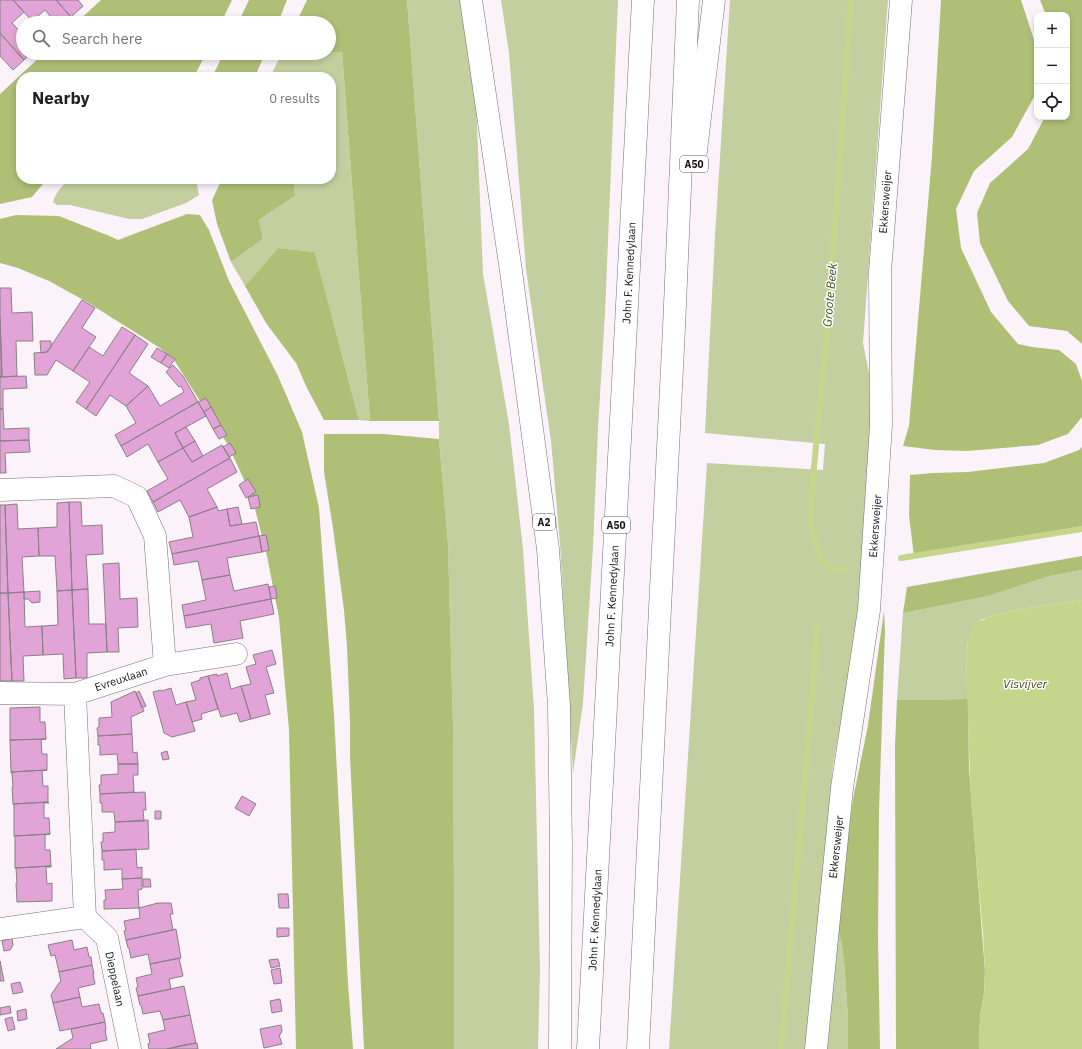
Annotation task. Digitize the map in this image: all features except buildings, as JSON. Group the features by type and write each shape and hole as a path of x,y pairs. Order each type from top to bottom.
{"main road":[{"name":"A2","path":"471,0 511,271 548,549 559,706 561,846 560,1049"},
{"name":"John F. Kennedylaan","path":"588,1049 643,0"},
{"name":"A50","path":"638,1049 674,328 688,0"},
{"name":"A50","path":"674,328 714,0"},
{"name":"Ekkersweijer","path":"816,1049 842,788 875,611 881,425 880,272 901,0"},
{"path":"0,490 114,486 137,497 155,536 165,665"},
{"name":"Evreuxlaan","path":"0,693 75,694 165,665 236,654"},
{"path":"0,928 85,917 75,694"},
{"name":"Dieppelaan","path":"85,917 106,938 130,1049"}],"shaded area":[{"path":"101,0 232,0 224,16 84,16"},
{"path":"249,0 287,0 281,16 241,16"},
{"path":"307,0 407,0 439,421 370,421 342,52 336,52 336,16 299,16"},
{"path":"407,0 460,0 476,101 483,274 509,424 523,549 534,710 540,969 538,1049 454,1049 453,727 448,544"},
{"path":"501,0 618,0 605,313 593,547 583,703 573,773 560,543 551,441 526,269 509,53"},
{"path":"730,0 888,0 863,343 873,393 865,551 855,645 833,766 807,1049 669,1049 707,463 823,470 825,444 705,433 715,236"},
{"path":"941,0 1021,0 1034,40 1034,97 1012,137 974,171 956,209 961,248 991,312 1018,344 1059,350 1076,364 1082,381 1082,417 1068,434 1038,445 967,451 935,450 903,446 909,426 932,156"},
{"path":"1040,0 1082,0 1082,344 1067,331 1029,326 1008,301 980,243 977,213 990,183 1028,149 1043,120 1070,120 1070,12 1045,12"},
{"path":"336,52 342,52 370,421 359,420 315,252 278,248 245,286 231,262 263,239 259,220 295,196 294,184 336,184 336,72 272,72 278,60 336,60"},
{"path":"36,60 202,60 196,72 24,72"},
{"path":"220,60 262,60 257,72 214,72"},
{"path":"16,79 16,184 43,184 32,197 0,204 0,94"},
{"path":"65,184 197,184 199,195 186,203 142,219 129,219 70,205 57,205 53,202"},
{"path":"220,184 294,184 295,196 259,220 263,239 231,262 217,224 212,200"},
{"path":"187,214 200,215 209,230 229,281 278,376 302,432 319,508 334,715 348,983 353,1049 296,1049 289,730 279,618 267,556 252,497 228,445 174,360 160,348 87,302 49,281 18,268 0,263 0,219 16,215 59,216 118,240"},
{"path":"278,248 315,252 359,420 324,420 296,363 266,323 245,286"},
{"path":"324,434 384,434 439,439 448,544 453,727 454,1049 364,1049 350,756 347,646 344,610 324,472"},
{"path":"1082,447 1082,526 931,555 914,556 909,516 910,475 968,472 1044,463 1079,450"},
{"path":"1082,556 1082,570 1050,576 988,596 903,613 907,587"},
{"path":"1082,570 1082,600 1015,610 981,620 968,641 966,662 968,699 897,700 903,613 988,596 1050,576"},
{"path":"884,611 885,630 879,811 878,939 880,1049 848,1049 848,1017 844,962 841,940 836,927 837,914 853,799 868,725"},
{"path":"968,699 969,768 985,971 984,993 980,1017 979,1049 896,1049 895,746 897,700"},
{"path":"836,927 841,940 844,962 848,1017 848,1049 827,1049"}],"water":[{"name":"Visvijver","path":"1082,600 1082,1049 979,1049 980,1017 984,993 985,971 971,802 966,662 968,641 974,625 988,617 1015,610"}],"waterway":[{"name":"Groote Beek","path":"846,569 837,570 828,567 820,557 811,527 812,488 830,299 851,0"},
{"name":"Groote Beek","path":"901,558 1082,529"},
{"path":"781,1049 813,688 817,625"}]}
